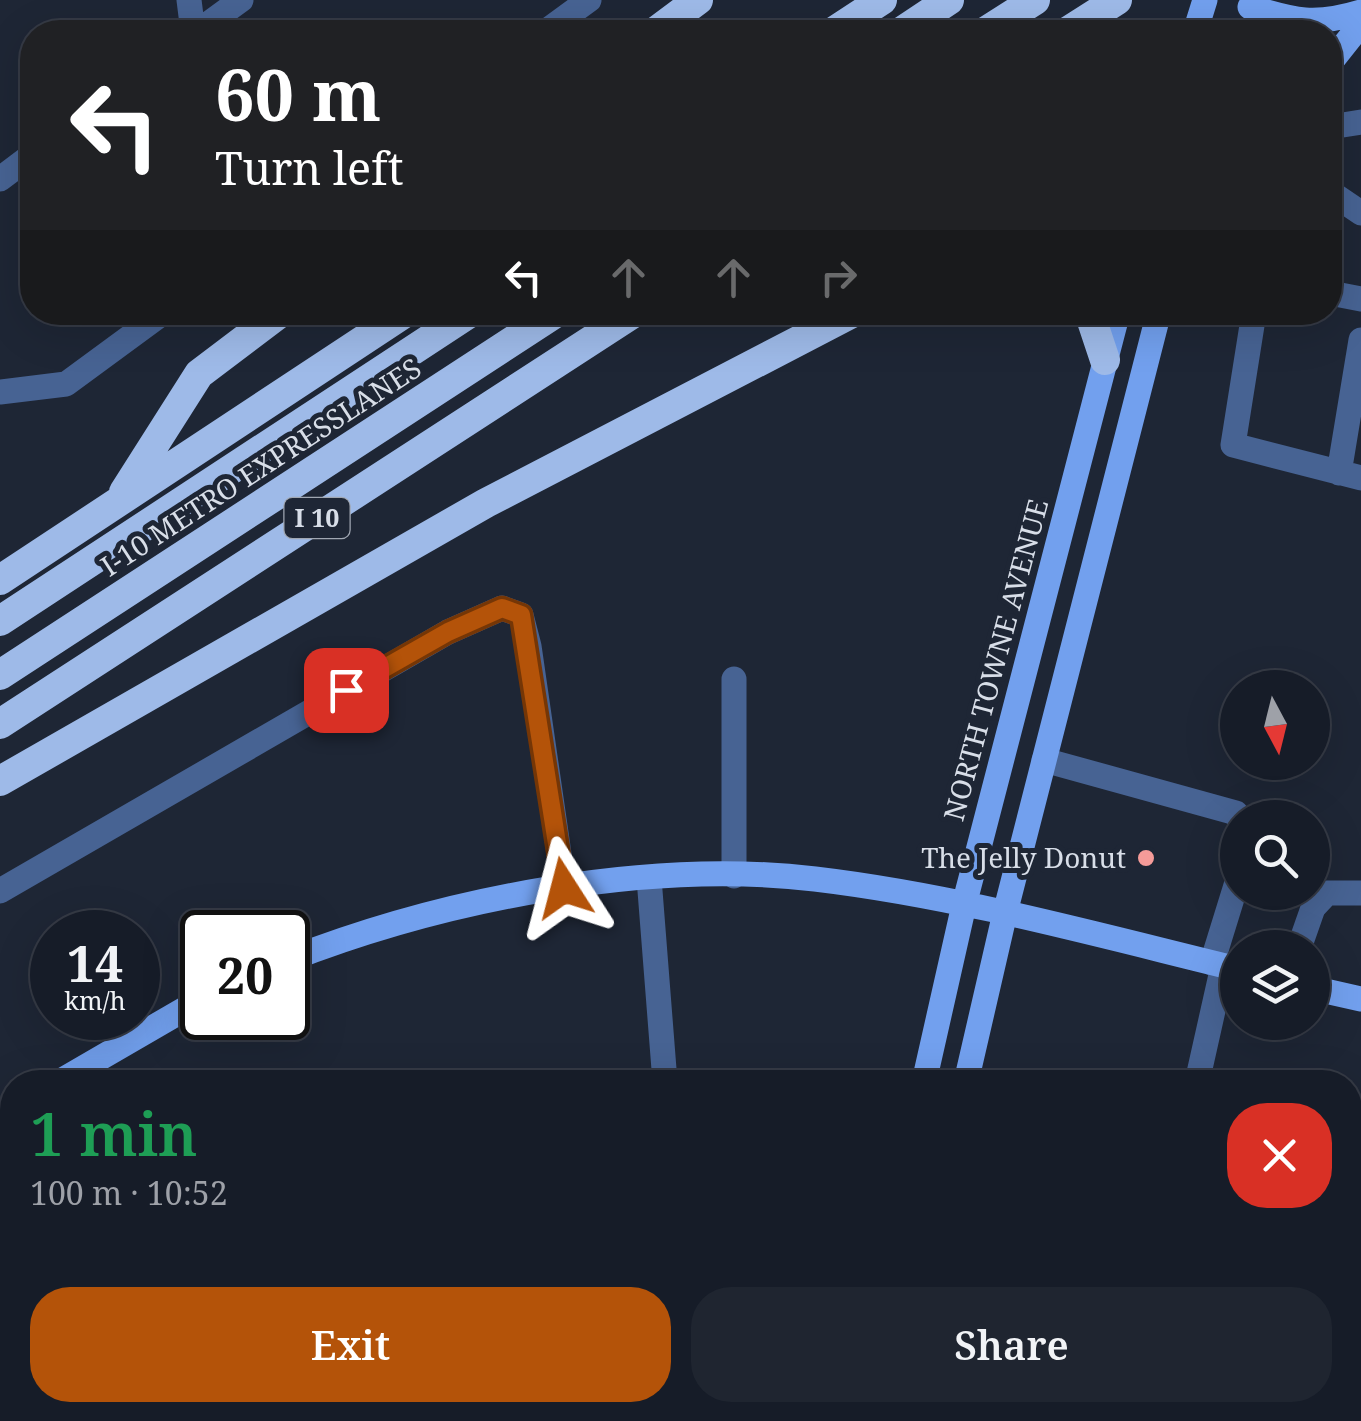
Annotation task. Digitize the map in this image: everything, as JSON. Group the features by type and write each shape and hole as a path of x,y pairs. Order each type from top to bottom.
{"highway":[{"path":"670,20 698,0"},
{"path":"851,20 882,0"},
{"path":"919,20 949,0"},
{"path":"1004,20 1035,0"},
{"path":"1085,20 1117,0"},
{"path":"116,503 198,374 263,325"},
{"path":"0,580 386,325"},
{"name":"I-10 METRO EXPRESSLANES","path":"0,621 451,325"},
{"name":"I-10 METRO EXPRESSLANES","path":"0,675 537,325"},
{"name":"I 10","path":"0,724 615,325"},
{"path":"0,780 486,503 829,325"},
{"path":"1093,325 1105,360"}],"main road":[{"path":"1251,3 1291,20"},
{"path":"1334,20 1361,12"},
{"path":"1342,49 1361,24"},
{"name":"NORTH TOWNE AVENUE","path":"927,1070 964,904 1114,325"},
{"path":"969,1070 1005,913 1156,325"},
{"path":"310,953 420,916 564,888 649,878 734,876 813,878 964,904 1220,965"},
{"path":"1330,992 1361,999"},
{"path":"89,1070 180,1014"}],"street":[{"path":"212,20 241,0"},
{"path":"562,20 589,0"},
{"path":"0,392 66,384 146,325"},
{"path":"1246,325 1233,446 1350,476 1361,340"},
{"path":"0,891 448,632 502,608 521,615 529,646 564,888"},
{"path":"734,680 734,876"},
{"path":"1044,760 1220,813"},
{"path":"649,878 664,1070"},
{"path":"1305,930 1313,908 1328,894 1361,893"},
{"path":"1199,1070 1220,983"}],"place":[{"name":"The Jelly Donut","path":"1146,858"}],"route":[{"path":"346,690 448,632 502,608 521,615 529,646 564,888"}]}
